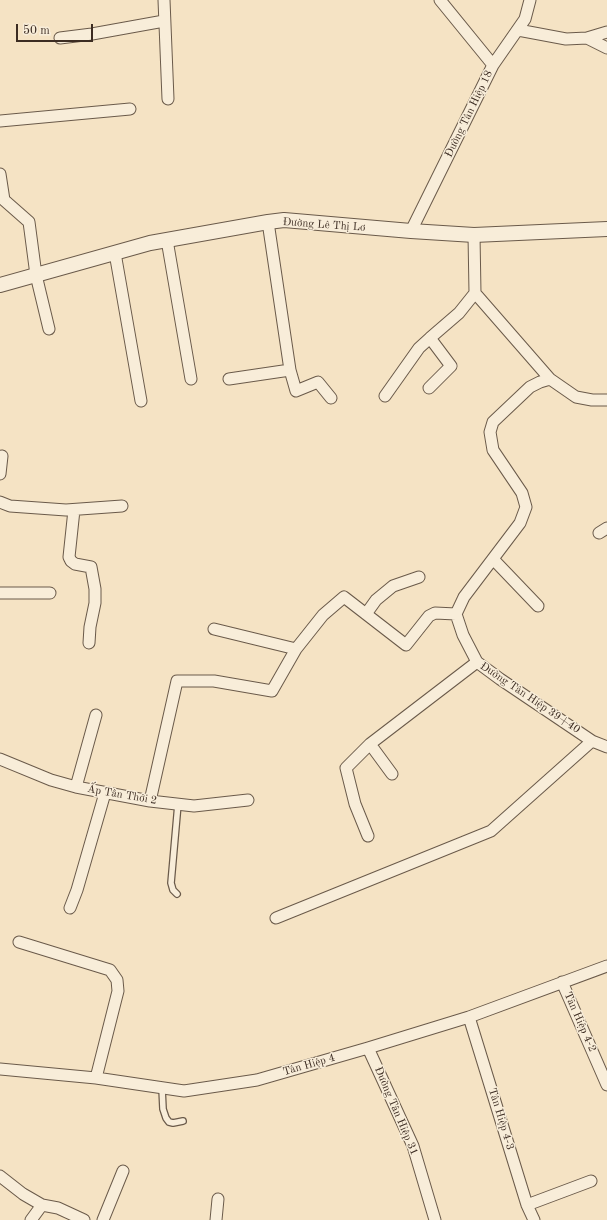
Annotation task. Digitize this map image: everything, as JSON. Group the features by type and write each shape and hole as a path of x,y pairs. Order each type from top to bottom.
{"street":[{"path":"164,0 168,99"},
{"path":"440,0 493,65"},
{"name":"Đường Tân Hiệp 18","path":"411,231 493,65 525,19 530,0"},
{"path":"60,38 92,34 164,21"},
{"path":"518,30 566,39 587,38 607,32"},
{"path":"587,38 607,48"},
{"path":"0,121 130,109"},
{"path":"0,174 4,200 29,222 36,275 49,329"},
{"name":"Đường Lê Thị Lơ","path":"0,285 150,243 284,220 411,231 474,234 607,228"},
{"path":"268,222 290,370 296,391 318,382 332,398"},
{"path":"385,396 418,348 459,314 475,293 474,234"},
{"path":"167,240 192,379"},
{"path":"115,253 141,401"},
{"path":"475,293 550,379 576,397 592,400 607,400"},
{"path":"429,388 451,366 430,338"},
{"path":"229,379 290,370"},
{"path":"150,801 177,681 214,681 272,691 296,649 323,615 344,597 406,645 429,616 435,613 456,614 464,597 520,523 526,507 522,493 493,450 490,432 493,422 530,387 550,379"},
{"path":"0,474 2,456"},
{"path":"0,502 10,506 66,510 122,506"},
{"path":"74,510 69,557 75,564 87,565 91,567 96,589 90,627 90,643"},
{"path":"493,559 538,606"},
{"path":"366,614 376,600 393,586 419,577"},
{"path":"0,593 50,592"},
{"name":"Đường Tân Hiệp 39+40","path":"456,614 463,635 477,662 592,741 607,747"},
{"path":"214,629 296,649"},
{"path":"368,836 355,804 346,768 370,744 477,662"},
{"path":"76,787 96,714"},
{"path":"276,918 491,831 592,741"},
{"path":"370,744 392,774"},
{"name":"Ấp Tân Thới 2","path":"0,759 51,780 76,787 150,801 194,806 248,800"},
{"path":"70,908 77,890 105,792"},
{"path":"19,942 110,970 117,980 118,991 96,1078"},
{"name":"Tân Hiệp 4","path":"0,1069 96,1078 184,1091 257,1080 469,1017 607,966"},
{"name":"Tân Hiệp 4-2","path":"562,982 607,1085"},
{"name":"Tân Hiệp 4-3","path":"469,1017 527,1205 534,1220"},
{"name":"Đường Tân Hiệp 31","path":"368,1048 412,1146 435,1220"},
{"path":"103,1220 123,1171"},
{"path":"0,1176 42,1205 58,1208 84,1220"},
{"path":"527,1205 592,1181"},
{"path":"216,1220 218,1199"},
{"path":"31,1220 42,1205"}],"lane":[{"path":"177,894 173,890 171,883 178,804"},
{"path":"162,1088 166,1118 169,1122 173,1123 183,1121"}]}
